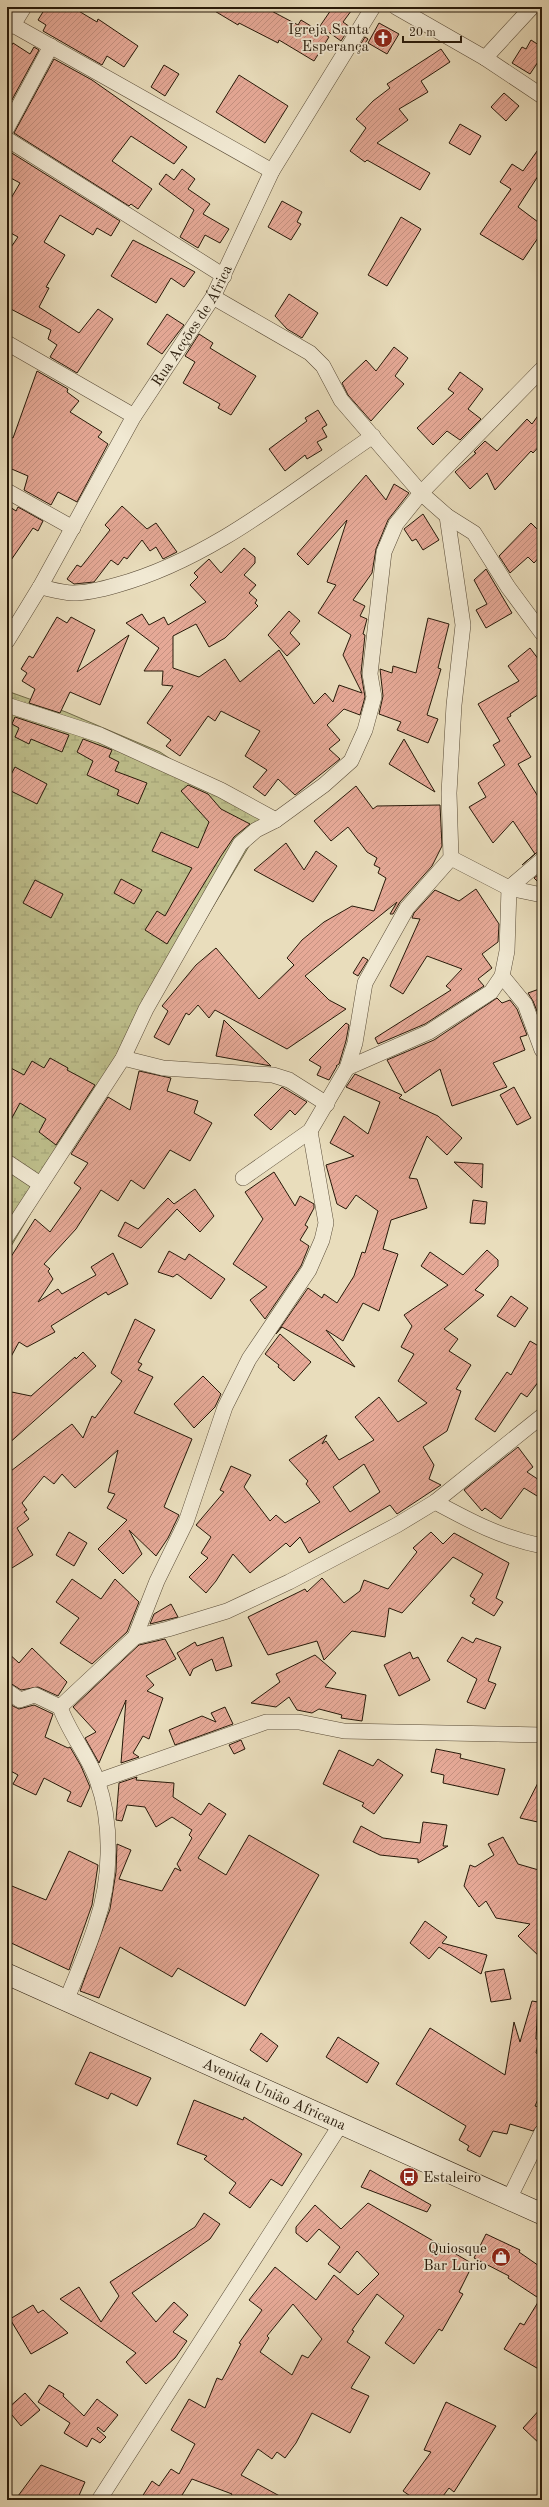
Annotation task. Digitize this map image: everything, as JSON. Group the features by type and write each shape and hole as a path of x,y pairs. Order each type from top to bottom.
{"main road":[{"name":"Avenida União Africana","path":"7,1974 542,2214"}],"street":[{"path":"24,7 10,26 51,46 272,171"},
{"path":"396,7 485,58 542,96"},
{"path":"485,58 532,7"},
{"name":"Rua Acções de África","path":"7,642 40,587 134,416 213,297 272,171 370,8"},
{"path":"7,128 51,46"},
{"path":"7,139 224,276"},
{"path":"213,297 310,353 323,366 342,400 421,493 447,516 474,534 508,587 542,633"},
{"path":"7,343 134,416"},
{"path":"7,1236 123,1058 146,1009 240,844 256,830 276,820 324,785 350,760 365,730 374,697 370,674 384,552 396,524 421,493 542,369"},
{"path":"40,587 73,593 99,590 136,580 175,565 236,529 373,436"},
{"path":"7,491 73,528"},
{"path":"243,1178 310,1131 347,1068 355,1043 365,983 408,908 451,858 449,793 454,705 463,624 447,516"},
{"path":"7,705 100,735 221,790 276,820"},
{"path":"451,858 509,888 542,895"},
{"path":"347,1068 429,1032 491,992 502,976 507,951 509,888 542,860"},
{"path":"502,976 525,1004 542,1050"},
{"path":"123,1058 163,1068 274,1075 289,1080 327,1104"},
{"path":"60,1708 135,1637 157,1581 186,1522 225,1407 249,1359 309,1270 322,1240 326,1223 310,1131"},
{"path":"7,1162 40,1184"},
{"path":"135,1637 168,1629 227,1610 296,1578 397,1525 435,1502 542,1416"},
{"path":"435,1502 484,1528 519,1541 542,1546"},
{"path":"7,1691 20,1700 35,1695 60,1708 98,1781 104,1804 108,1842 106,1879 97,1924 66,2001"},
{"path":"98,1781 266,1722 299,1722 344,1731 542,1735"},
{"path":"99,2500 341,2124"},
{"path":"509,2199 542,2132"}],"green space":[{"path":"7,691 66,712 160,752 264,821 7,1253"}],"building":[{"path":"46,7 72,7 97,22 98,19 138,46 124,67 107,56 102,65 43,31 46,25 38,20"},
{"path":"208,7 264,7 298,25 301,20 329,37 314,61 279,40 278,43 239,23 238,25"},
{"path":"333,7 354,7 343,22 350,27 341,41 320,26"},
{"name":"Igreja Santa Esperança","path":"379,23 399,34 387,54 368,43"},
{"path":"365,37 368,39 358,53 356,52"},
{"path":"531,40 542,47 542,56 530,74 512,63 522,47 526,49"},
{"path":"13,43 30,54 34,47 39,50 7,109 7,53"},
{"path":"441,49 450,62 421,81 428,92 399,109 408,120 377,143 430,173 420,190 367,160 365,162 350,151 366,128 356,119 373,101 390,88 387,84"},
{"path":"54,59 92,80 187,147 174,164 131,136 112,161 152,189 138,209 131,204 129,206 14,133"},
{"path":"164,65 179,74 165,96 151,87"},
{"path":"239,75 288,106 265,143 216,112"},
{"path":"504,93 519,106 506,121 491,107"},
{"path":"460,124 481,136 470,155 449,143"},
{"path":"542,144 542,170 518,207 542,225 542,232 523,260 480,234 511,189 500,182 512,164 523,171"},
{"path":"7,150 120,221 111,236 97,228 93,235 60,215 44,242 65,255 46,287 49,288 39,307 79,333 98,309 113,319 77,373 50,357 57,345 48,339 51,330 7,307 7,253 18,237 7,231 7,205 20,183 7,176"},
{"path":"182,169 195,179 188,189 210,204 203,214 229,229 220,243 205,235 198,248 180,237 194,210 159,184 166,174 174,180"},
{"path":"282,201 302,212 297,222 301,224 291,240 268,227"},
{"path":"401,217 421,229 387,286 368,275"},
{"path":"133,240 195,272 184,287 171,278 156,303 111,276"},
{"path":"289,294 318,313 302,338 287,329 275,316"},
{"path":"167,314 184,325 162,354 147,344"},
{"path":"199,334 213,343 210,348 256,376 231,415 218,408 220,404 183,383 195,362 185,356"},
{"path":"394,347 408,358 395,376 404,384 371,421 348,395 342,383 366,360 376,371"},
{"path":"37,371 68,389 67,392 79,401 70,412 102,432 98,437 108,444 77,502 58,492 51,505 24,490 28,476 7,467 7,436 13,438"},
{"path":"460,372 483,389 468,409 481,419 460,440 447,431 433,445 417,428 454,393 448,389"},
{"path":"318,410 327,425 322,428 327,437 317,442 322,450 307,459 305,455 285,471 269,449 307,421 305,418"},
{"path":"542,410 542,443 533,453 531,451 495,490 487,473 470,489 455,472 476,453 474,452 485,441 497,451 527,419 532,424"},
{"path":"366,475 386,500 394,484 409,493 388,520 376,549 372,573 353,600 365,606 360,616 367,619 363,634 365,635 361,673 365,697 360,715 344,709 327,725 340,740 329,749 340,759 295,795 278,779 265,796 253,787 267,770 245,756 260,731 221,711 215,721 208,716 180,756 166,746 171,740 147,723 173,686 162,685 163,671 144,671 159,648 126,623 142,614 149,625 164,617 168,625 206,602 190,585 198,577 194,573 209,559 221,573 244,548 255,557 255,563 244,575 256,585 249,593 257,600 255,603 258,606 225,638 209,647 196,624 173,636 173,668 199,677 225,659 240,682 279,650 314,704 325,693 333,702 339,685 362,693 343,655 351,635 318,613 336,585 327,582 347,520 308,565 297,554"},
{"path":"7,505 16,511 18,507 43,521 38,531 33,528 7,566"},
{"path":"122,506 147,529 156,523 177,552 163,559 156,547 150,551 142,540 127,559 124,557 118,565 111,560 94,582 74,584 67,579 77,565 81,567 110,530 105,525"},
{"path":"423,514 439,540 423,550 416,539 412,541 404,529"},
{"path":"531,523 542,534 542,554 534,563 528,557 510,573 499,556"},
{"path":"486,569 512,613 486,628 476,610 487,604 474,580"},
{"path":"289,611 300,621 290,633 300,644 287,656 268,635"},
{"path":"57,617 67,623 71,617 95,630 77,672 129,635 100,705 70,692 60,713 29,703 35,689 22,681 27,673 21,669 29,656 33,658"},
{"path":"428,618 449,624 438,668 441,669 427,715 438,719 428,743 397,730 401,722 379,714 383,696 380,669 392,673 393,666 416,673"},
{"path":"530,648 542,664 542,692 510,714 511,716 507,718 531,757 518,764 542,803 542,851 535,854 513,821 493,843 469,807 486,797 478,783 505,765 493,745 500,741 478,704 519,681 508,666"},
{"path":"15,717 69,735 62,752 31,739 29,744 15,737 19,728 12,724"},
{"path":"83,739 112,750 109,757 119,762 115,771 147,783 138,804 117,795 119,790 87,775 93,761 77,752"},
{"path":"404,739 415,758 435,792 389,764"},
{"path":"15,767 47,784 37,804 7,789 7,782"},
{"path":"188,785 208,794 221,809 250,824 234,837 167,944 145,930 157,911 165,916 192,868 152,851 161,832 198,848 209,822 181,791"},
{"path":"356,786 373,809 377,806 440,805 442,846 432,866 400,902 393,914 390,914 397,902 305,976 329,1000 346,1009 287,1049 215,1010 209,1018 198,1005 189,1015 186,1013 169,1045 154,1037 168,1011 162,1006 196,965 216,948 259,999 294,965 287,958 302,940 324,922 352,906 374,911 386,878 378,873 380,868 374,865 377,858 367,852 348,827 331,841 314,821"},
{"path":"286,843 304,870 316,851 337,866 313,902 254,870"},
{"path":"542,872 542,886 534,878"},
{"path":"121,879 142,890 134,904 114,893"},
{"path":"35,880 63,894 51,918 23,903"},
{"path":"476,889 499,924 498,942 482,954 492,968 478,979 484,986 425,1024 378,1044 375,1038 451,990 446,986 462,969 427,956 403,994 390,986 420,919 412,918 414,913 435,890 459,901"},
{"path":"363,957 368,960 358,976 353,973"},
{"path":"542,988 542,1024 533,1001 528,993"},
{"path":"497,998 502,1003 510,1000 517,1009 527,1035 520,1037 525,1050 493,1063 507,1087 452,1106 440,1069 405,1093 387,1060 434,1040"},
{"path":"224,1020 238,1034 271,1066 216,1056"},
{"path":"346,1023 349,1025 339,1064 336,1066 329,1080 317,1075 321,1067 309,1060"},
{"path":"50,1058 68,1068 67,1070 95,1085 56,1145 39,1132 46,1119 20,1103 7,1127 7,1066 24,1075 32,1061 44,1068"},
{"path":"139,1071 171,1078 167,1091 198,1101 194,1113 212,1123 190,1161 170,1150 144,1189 131,1180 118,1201 101,1190 76,1229 44,1264 50,1269 48,1271 53,1279 38,1302 58,1289 62,1294 96,1275 91,1267 113,1253 128,1284 108,1295 106,1292 51,1326 55,1332 27,1347 19,1342 7,1364 7,1263 35,1219 50,1232 81,1188 74,1183 88,1163 71,1154 108,1097 130,1110"},
{"path":"355,1074 402,1095 399,1098 438,1116 462,1138 447,1155 427,1136 409,1178 417,1179 427,1208 391,1220 383,1249 398,1254 379,1311 363,1303 343,1341 326,1330 355,1367 282,1327 276,1334 308,1288 322,1298 324,1294 337,1303 354,1276 362,1252 365,1253 378,1211 356,1195 346,1209 337,1204 326,1165 354,1156 330,1143 344,1116 368,1134 380,1102 346,1087"},
{"path":"282,1087 307,1102 295,1115 290,1110 271,1130 254,1115"},
{"path":"514,1087 531,1118 517,1125 500,1095"},
{"path":"454,1162 483,1164 482,1188"},
{"path":"274,1172 295,1206 300,1196 314,1204 314,1208 305,1225 308,1227 300,1240 309,1246 301,1266 265,1319 250,1300 267,1287 233,1264 263,1219 245,1192"},
{"path":"195,1189 214,1216 200,1232 177,1209 141,1248 118,1236 125,1222 138,1229 168,1198 174,1204"},
{"path":"473,1200 487,1202 485,1224 470,1223"},
{"path":"487,1250 498,1260 498,1266 475,1290 484,1295 444,1329 458,1339 449,1351 471,1365 456,1389 461,1391 447,1431 423,1447 434,1465 429,1479 441,1485 397,1514 390,1505 309,1553 300,1537 290,1547 286,1543 250,1573 233,1554 216,1581 206,1593 189,1577 208,1558 201,1553 211,1537 196,1525 224,1492 220,1490 231,1466 251,1475 244,1487 270,1521 276,1515 285,1523 320,1502 306,1484 308,1481 289,1460 327,1435 322,1444 326,1441 339,1460 374,1440 355,1417 379,1397 398,1422 427,1403 398,1381 414,1354 401,1347 412,1326 404,1315 448,1285 421,1266 430,1252 463,1275","holes":["364,1464 380,1492 350,1512 333,1487"]},
{"path":"169,1251 185,1260 189,1254 225,1279 211,1299 177,1274 173,1277 158,1272"},
{"path":"511,1296 528,1308 515,1327 497,1316"},
{"path":"135,1319 155,1330 138,1362 142,1364 138,1370 153,1377 134,1413 192,1439 164,1507 179,1515 168,1538 156,1556 129,1530 142,1554 123,1574 98,1549 127,1520 107,1508 115,1494 108,1492 118,1450 75,1488 62,1474 54,1484 44,1476 22,1503 27,1510 24,1512 29,1519 17,1528 33,1555 7,1571 7,1474 72,1424 83,1438 92,1416 95,1418 122,1381 111,1373"},
{"path":"280,1334 311,1362 294,1381 278,1367 279,1365 265,1354"},
{"path":"530,1341 542,1348 542,1377 527,1397 521,1393 495,1432 475,1419 507,1372 511,1375"},
{"path":"83,1352 96,1366 7,1445 7,1391 31,1396 75,1357 76,1359"},
{"path":"203,1376 221,1394 215,1407 194,1428 174,1404"},
{"path":"518,1447 533,1467 527,1472 542,1482 542,1499 524,1488 501,1519 485,1508 482,1511 464,1490"},
{"path":"69,1532 87,1543 74,1566 56,1555"},
{"path":"431,1532 443,1544 454,1533 509,1563 496,1598 503,1602 494,1616 472,1603 475,1599 470,1596 483,1574 453,1557 402,1613 389,1608 385,1637 352,1631 324,1660 317,1641 268,1655 248,1617 305,1589 307,1592 322,1578 344,1603 360,1591 364,1580 388,1589 417,1552 413,1548"},
{"path":"72,1579 101,1599 115,1579 139,1602 127,1632 92,1664 60,1643 79,1618 56,1602"},
{"path":"171,1604 178,1617 150,1624 154,1614"},
{"path":"223,1637 232,1666 216,1671 212,1659 193,1669 190,1676 177,1653 195,1642 197,1646"},
{"path":"462,1637 473,1643 476,1638 501,1647 488,1681 496,1684 485,1709 467,1702 477,1679 447,1661"},
{"path":"165,1639 176,1659 146,1676 154,1685 147,1691 163,1698 149,1739 143,1736 133,1753 139,1757 121,1763 126,1700 99,1763 85,1738 96,1732 73,1707 139,1645"},
{"path":"32,1648 67,1682 58,1696 38,1687 21,1690 7,1681 7,1652 19,1663"},
{"path":"410,1652 413,1659 418,1657 430,1680 399,1696 384,1665"},
{"path":"315,1655 336,1673 325,1687 366,1695 362,1721 341,1718 342,1715 319,1709 312,1713 297,1710 289,1697 276,1707 251,1703 280,1682 276,1674"},
{"path":"11,1705 19,1709 34,1705 53,1714 45,1737 68,1748 70,1747 81,1766 90,1787 81,1807 67,1801 71,1792 44,1778 36,1795 13,1784 18,1775 7,1769 7,1713"},
{"path":"225,1707 233,1724 175,1745 169,1730 202,1716 216,1722 211,1713"},
{"path":"241,1740 245,1749 234,1754 229,1745"},
{"path":"436,1749 461,1754 460,1758 505,1769 498,1795 443,1783 444,1775 431,1772"},
{"path":"339,1750 373,1766 378,1759 403,1775 374,1814 362,1806 364,1803 323,1784"},
{"path":"542,1775 542,1823 520,1818"},
{"path":"137,1777 136,1780 174,1783 173,1797 201,1815 209,1803 226,1814 198,1858 226,1875 249,1835 319,1875 245,2006 178,1968 172,1977 120,1947 99,1998 80,1991 110,1909 116,1872 117,1844 131,1850 119,1879 162,1891 175,1868 181,1871 177,1864 192,1838 189,1835 192,1830 172,1817 156,1827 145,1807 127,1805 122,1821 116,1820 119,1783"},
{"path":"423,1822 447,1825 443,1846 448,1846 418,1863 418,1859 380,1855 353,1842 361,1826 383,1838 420,1843"},
{"path":"503,1837 518,1864 542,1871 542,1959 518,1936 530,1924 496,1918 486,1901 479,1907 464,1886 470,1865 475,1867 494,1855 488,1844"},
{"path":"69,1851 98,1865 92,1905 69,1970 7,1941 7,1884 46,1900"},
{"path":"425,1921 447,1937 442,1943 487,1955 481,1974 439,1947 429,1959 410,1943"},
{"path":"504,1969 511,1999 491,2002 485,1972"},
{"path":"532,2001 538,2002 536,2039 539,2040 536,2053 542,2056 542,2090 535,2106 542,2108 539,2124 533,2131 510,2124 507,2134 493,2131 480,2157 467,2150 469,2146 459,2140 466,2126 396,2084 430,2028 505,2075 514,2022 520,2042"},
{"path":"261,2033 278,2046 267,2062 250,2050"},
{"path":"338,2037 379,2063 367,2083 326,2057"},
{"path":"90,2052 151,2078 137,2106 111,2093 108,2099 75,2084"},
{"path":"194,2100 243,2120 244,2117 302,2154 282,2186 271,2179 250,2208 229,2193 236,2183 204,2159 207,2156 177,2144"},
{"path":"370,2170 431,2205 427,2212 361,2187"},
{"path":"368,2203 473,2264 459,2292 463,2294 442,2331 439,2329 414,2364 385,2343 404,2316 377,2294 352,2330 354,2331 347,2342 370,2357 351,2388 369,2396 350,2433 312,2413 296,2443 285,2458 277,2452 272,2459 258,2449 241,2475 287,2500 228,2500 232,2494 192,2479 179,2500 140,2500 152,2481 159,2486 171,2469 179,2474 195,2444 171,2430 189,2399 205,2408 217,2378 222,2380 241,2344 239,2343 262,2310 249,2300 275,2267 316,2300 334,2275 358,2295 379,2274 357,2251 340,2273 328,2264 340,2247 319,2229 307,2242 296,2233 296,2227 315,2205 341,2229","holes":["293,2304 322,2339 308,2358 302,2355 292,2375 260,2352 269,2338 267,2336"]},
{"path":"204,2213 220,2224 210,2239 132,2293 156,2322 174,2302 188,2315 173,2332 187,2341 175,2358 146,2384 126,2362 136,2353 60,2299 79,2287 101,2322 119,2296 110,2282 195,2227"},
{"path":"486,2234 520,2250 519,2252 542,2268 542,2371 504,2349 520,2323 524,2325 540,2299 508,2278 509,2276 474,2258"},
{"path":"33,2305 38,2313 43,2310 68,2333 31,2354 10,2319"},
{"path":"49,2385 64,2394 63,2396 84,2416 97,2399 118,2415 104,2432 98,2427 97,2429 106,2437 100,2443 92,2438 87,2447 64,2433 70,2423 38,2402"},
{"path":"25,2393 40,2410 21,2426 7,2409"},
{"path":"446,2402 496,2426 454,2492 449,2488 440,2500 416,2500 403,2491 431,2452 424,2450"},
{"path":"542,2407 542,2446 523,2428"},
{"path":"41,2465 85,2482 77,2500 15,2500"}],"place":[{"name":"Igreja Santa Esperança","path":"383,38"},
{"name":"Estaleiro","path":"409,2177"},
{"name":"Quiosque Bar Lurio","path":"501,2257"}]}
